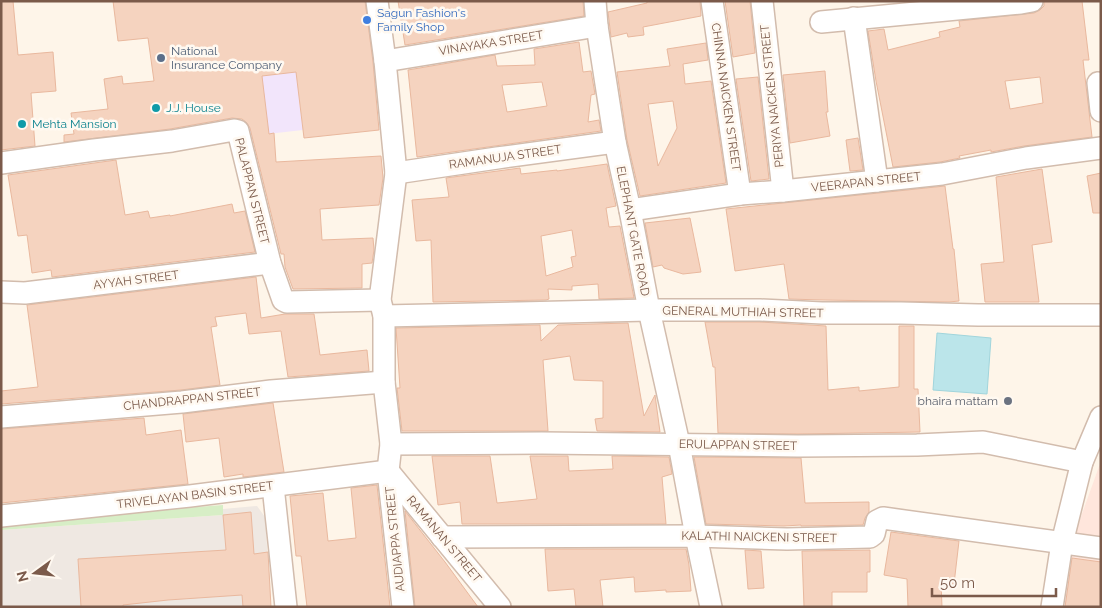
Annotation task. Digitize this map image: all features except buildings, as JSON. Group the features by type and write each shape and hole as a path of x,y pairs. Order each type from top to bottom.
{"street":[{"name":"AUDIAPPA STREET","path":"377,1 396,173 382,308 384,382 391,444 388,471 403,607"},
{"name":"ELEPHANT GATE ROAD","path":"595,1 597,26 615,142 712,607"},
{"name":"CHINNA NAICKEN STREET","path":"712,1 740,194"},
{"name":"PERIYA NAICKEN STREET","path":"762,1 782,191"},
{"path":"821,22 1032,1"},
{"path":"854,18 877,181"},
{"name":"VINAYAKA STREET","path":"385,60 597,26"},
{"path":"1098,83 1101,111"},
{"name":"PALAPPAN STREET","path":"1,163 172,141 234,130 238,131 270,264 283,300 287,302 382,308"},
{"name":"RAMANUJA STREET","path":"396,173 615,142"},
{"name":"VEERAPAN STREET","path":"630,210 740,194 942,174 1026,158 1101,148"},
{"name":"AYYAH STREET","path":"1,292 25,294 270,264"},
{"name":"GENERAL MUTHIAH STREET","path":"382,308 760,310 822,313 1101,315"},
{"name":"CHANDRAPPAN STREET","path":"1,418 182,402 270,391 384,382"},
{"path":"1052,607 1062,543 1082,462 1101,417"},
{"name":"ERULAPPAN STREET","path":"391,444 532,443 808,446 983,442 1082,462"},
{"name":"TRIVELAYAN BASIN STREET","path":"1,516 180,497 388,471"},
{"name":"RAMANAN STREET","path":"388,471 500,607"},
{"path":"273,486 286,607"},
{"name":"KALATHI NAICKENI STREET","path":"442,537 696,536 787,539 870,537 874,534 877,521 883,518 1062,543"},
{"path":"1062,543 1101,548"}],"shaded area":[{"path":"375,54 379,89 299,99 303,130 249,136 246,115 255,77 281,74 335,59"},
{"path":"1101,461 1101,607 1064,607 1074,536"},
{"path":"257,506 265,517 271,607 1,607 1,530 223,515 223,509"}],"green space":[{"path":"223,505 223,515 1,530 1,522"}],"water":[{"path":"937,333 991,338 987,394 933,390"}],"place":[{"name":"Sagun Fashion's Family Shop","path":"367,20"},
{"name":"National Insurance Company","path":"161,58"},
{"name":"J.J. House","path":"156,108"},
{"name":"Mehta Mansion","path":"22,124"},
{"name":"bhaira mattam","path":"1008,401"}]}
